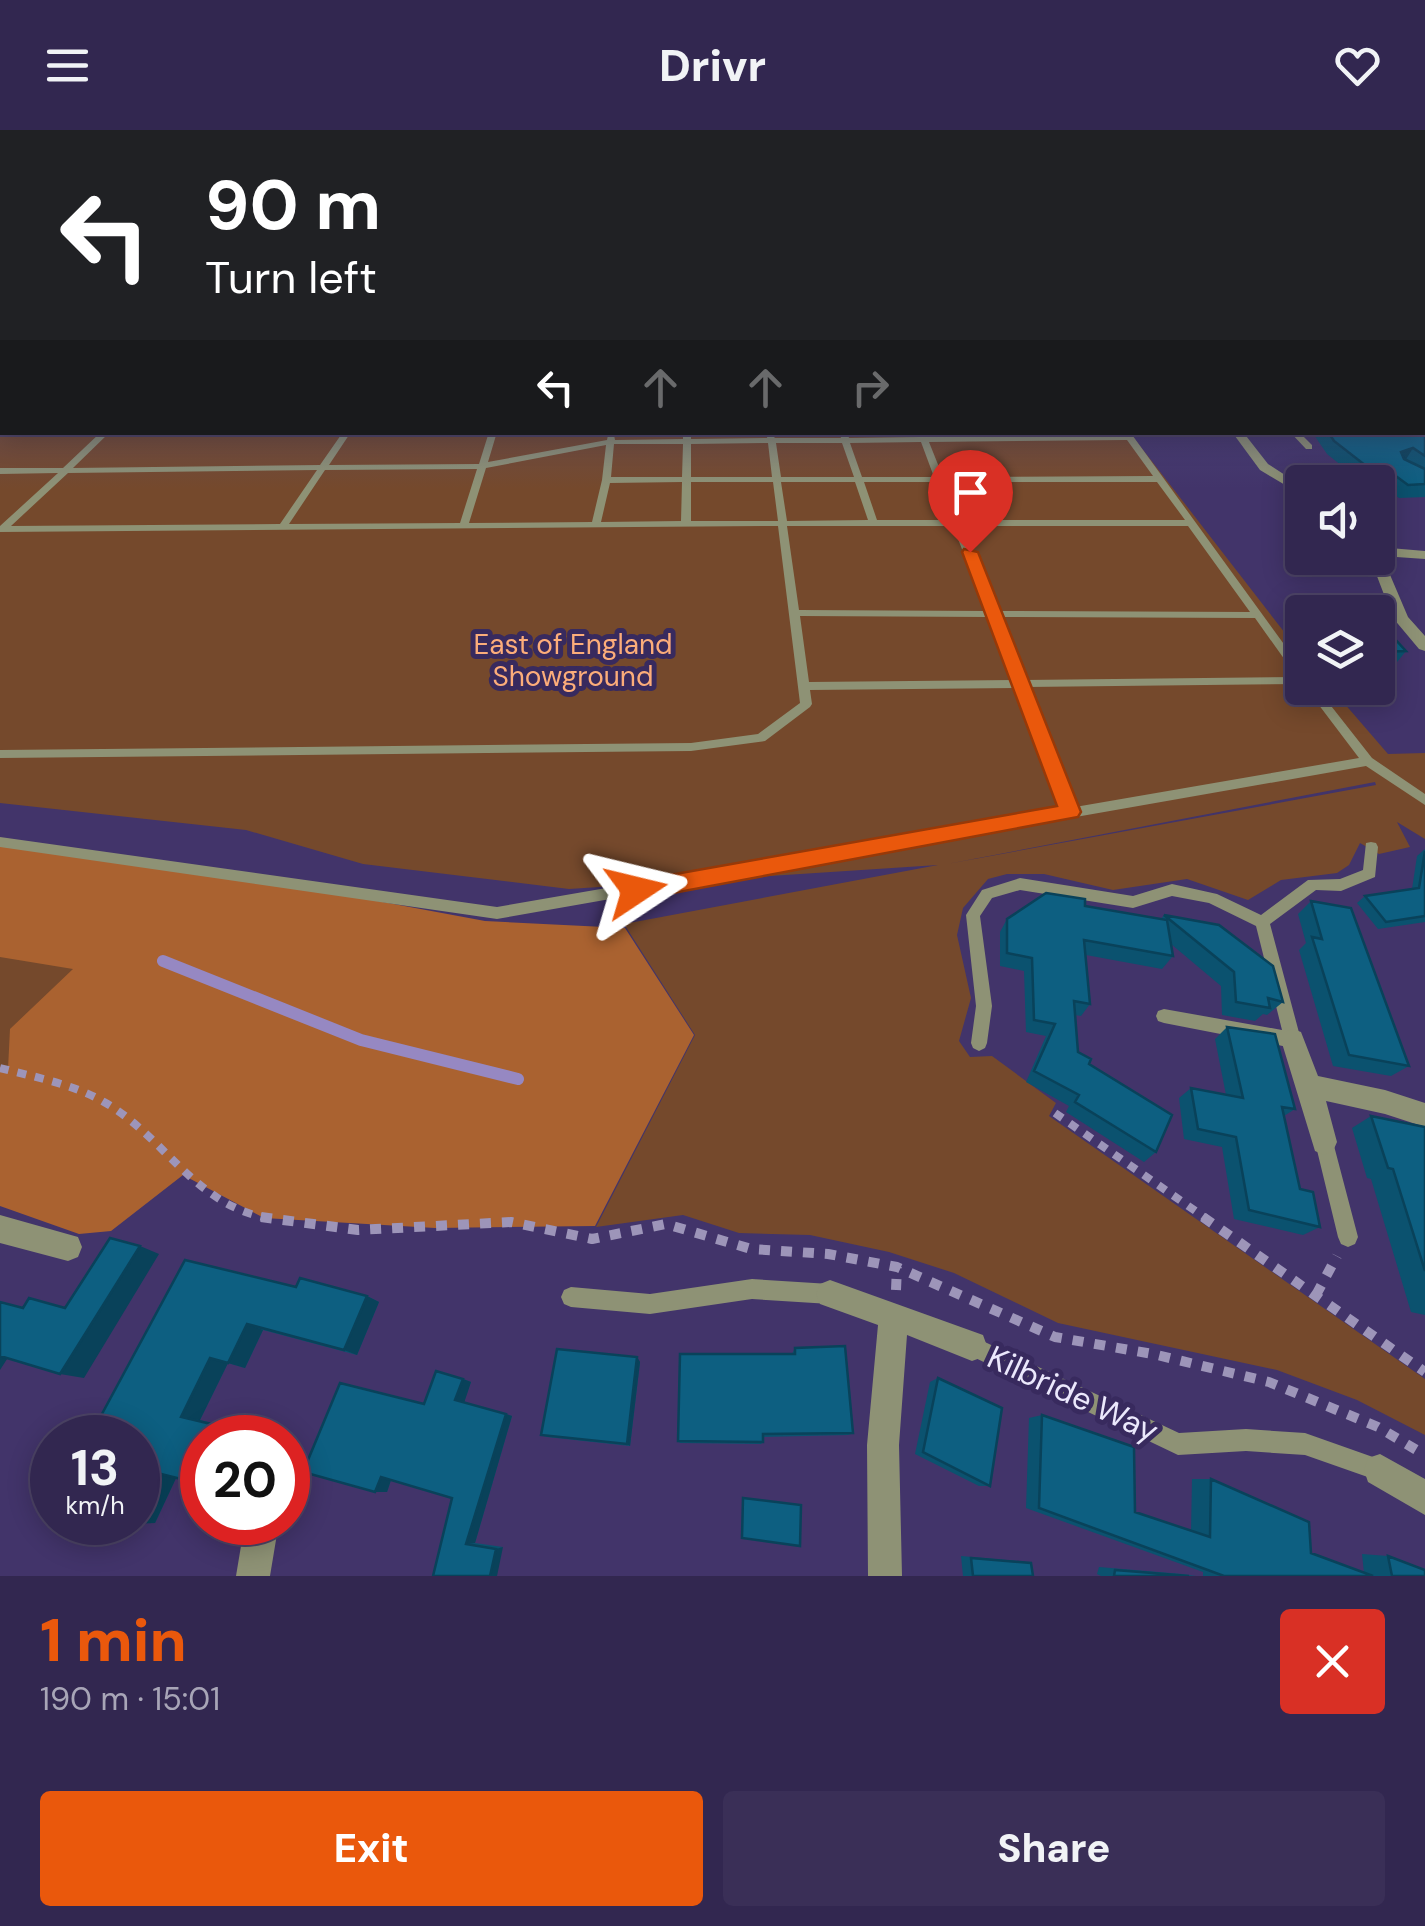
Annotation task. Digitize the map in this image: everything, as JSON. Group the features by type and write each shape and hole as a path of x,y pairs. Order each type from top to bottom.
{"street":[{"path":"1240,435 1264,466 1285,480"},
{"path":"1395,554 1425,555"},
{"path":"1385,575 1401,618 1425,646"},
{"path":"1294,1040 1324,1142"},
{"path":"1310,1086 1385,1102 1425,1116"},
{"path":"0,1229 68,1247"},
{"name":"Kilbride Way","path":"830,1294 972,1346"},
{"path":"885,1576 883,1445 894,1315"},
{"name":"Kilbride Way","path":"1380,1470 1425,1498"},
{"path":"253,1576 258,1545"}],"lane":[{"path":"1,528 103,435"},
{"path":"283,526 345,435"},
{"path":"464,525 492,435"},
{"path":"0,471 482,466 611,437 1128,435 1285,653"},
{"path":"1297,435 1309,447"},
{"path":"922,436 1070,812"},
{"path":"596,524 611,437"},
{"path":"686,524 687,437"},
{"path":"0,754 691,747 761,738 806,704 772,437"},
{"path":"845,437 873,523"},
{"path":"606,480 1161,479"},
{"path":"1,528 1193,523"},
{"path":"794,613 1259,616"},
{"path":"804,686 1285,678"},
{"path":"1324,705 1368,762 1425,800"},
{"path":"0,842 496,913 1368,762"},
{"path":"1262,922 1288,898 1313,884 1342,885 1370,873 1370,847"},
{"path":"978,1044 984,1006 973,916 987,894 1020,884 1132,902 1172,890 1212,898 1262,922 1294,1040 1164,1016"},
{"path":"1324,1142 1348,1237"},
{"name":"Kilbride Way","path":"571,1297 650,1304 752,1290 830,1294"},
{"name":"Kilbride Way","path":"972,1346 1178,1444 1246,1440 1305,1444 1380,1470"}],"path":[{"path":"0,1068 57,1082 103,1101 143,1130 182,1174 218,1201 264,1218 358,1230 511,1222 592,1239 666,1224 751,1248 828,1254 897,1267 1055,1337 1153,1354 1268,1382 1378,1427 1425,1454"},
{"path":"1055,1113 1425,1372"},
{"path":"1316,1295 1348,1237"}],"green space":[{"name":"East of England Showground","path":"0,435 1132,435 1285,633 1285,705 1346,705 1388,754 1425,753 1425,839 1397,822 1410,847 1379,854 1360,843 1349,865 1337,873 1281,880 1248,900 1187,879 1113,890 1044,874 1007,874 988,879 963,908 957,935 971,998 959,1041 970,1057 992,1056 1056,1103 1049,1116 1425,1379 1425,1435 1357,1400 1277,1370 1058,1323 954,1273 889,1252 810,1235 739,1233 683,1215 596,1227 695,1035 624,924 938,865 569,889 363,864 246,830 0,803","holes":["1375,782 1376,785 947,864"]},
{"path":"0,949 83,969 6,1085 0,1083"}],"shaded area":[{"path":"0,843 227,873 485,921 625,928 694,1035 595,1226 435,1228 264,1218 183,1175 111,1231 79,1234 0,1206 0,1067 8,1069 10,1029 73,969 0,957"}],"building":[{"path":"1330,435 1425,435 1425,456 1413,448 1401,452 1404,459 1425,469 1425,484 1408,485 1395,475 1395,465 1365,465"},
{"path":"1395,639 1406,651 1395,651"},
{"path":"1425,851 1425,916 1386,922 1365,896 1419,888"},
{"path":"1046,893 1085,899 1085,906 1167,920 1173,956 1084,940 1090,1004 1074,1001 1078,1052 1091,1059 1089,1064 1172,1115 1156,1152 1075,1102 1079,1095 1034,1071 1055,1024 1034,1020 1032,958 1007,953 1007,919"},
{"path":"1311,901 1351,908 1409,1066 1349,1055 1312,937 1322,939"},
{"path":"1164,915 1219,925 1273,966 1283,1002 1268,998 1270,1008 1236,1002 1234,972"},
{"path":"1227,1027 1275,1034 1295,1109 1282,1107 1300,1189 1313,1192 1320,1227 1249,1210 1236,1137 1198,1129 1191,1088 1243,1098"},
{"path":"1371,1116 1425,1127 1425,1271 1393,1169 1388,1168"},
{"path":"110,1238 140,1246 60,1374 0,1356 0,1302 23,1308 29,1298 65,1308"},
{"path":"185,1260 296,1287 300,1278 367,1296 344,1350 247,1324 228,1363 210,1358 180,1415 180,1479 160,1474 160,1415 101,1415"},
{"path":"845,1346 853,1433 763,1434 763,1442 678,1441 680,1354 795,1354 795,1348"},
{"path":"557,1349 637,1357 627,1444 541,1435"},
{"path":"436,1371 463,1379 455,1400 506,1414 466,1544 496,1549 490,1576 433,1576 452,1498 381,1477 375,1492 310,1474 310,1455 340,1383 424,1404"},
{"path":"938,1378 1002,1408 990,1486 923,1452"},
{"path":"1042,1415 1134,1447 1135,1512 1210,1537 1211,1479 1309,1522 1311,1553 1373,1576 1224,1576 1039,1508"},
{"path":"743,1498 801,1505 800,1546 742,1538"},
{"path":"1388,1556 1425,1570 1425,1576 1392,1576"},
{"path":"971,1558 1031,1563 1033,1576 973,1576"},
{"path":"1115,1570 1189,1576 1114,1576"}],"waterway":[{"path":"163,961 361,1040 518,1079"}],"route":[{"path":"636,890 1070,812 970,552"}]}
